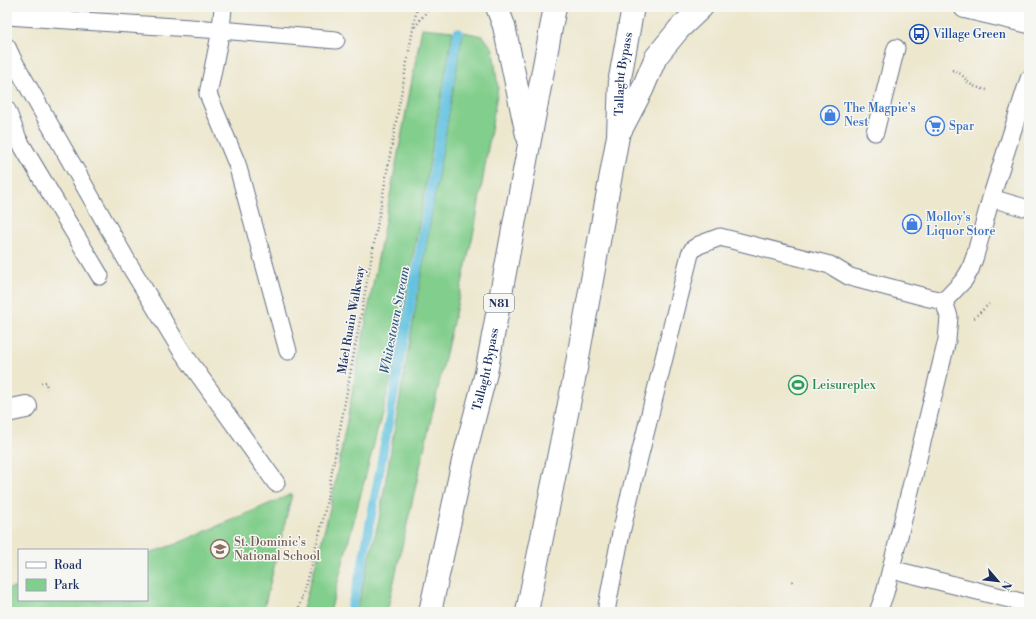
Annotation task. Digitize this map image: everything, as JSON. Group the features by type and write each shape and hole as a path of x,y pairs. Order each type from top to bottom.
{"main road":[{"path":"497,7 504,26 529,144"},
{"name":"Tallaght Bypass","path":"430,612 463,461 486,373 555,7"},
{"name":"Tallaght Bypass","path":"527,612 575,374 618,136 620,78 633,7"},
{"path":"618,136 642,90 656,57 679,29 702,7"},
{"path":"965,7 1029,22"}],"lane":[{"path":"223,7 221,30 208,94 237,164 288,351"},
{"path":"7,16 221,30 336,40"},
{"path":"7,47 130,266 181,350 276,483"},
{"path":"875,132 896,48"},
{"path":"944,301 964,280 970,270 1029,79"},
{"path":"7,110 18,139 100,276"},
{"path":"991,198 1022,207"},
{"path":"607,612 621,533 632,486 690,254 693,249 699,245 720,237 830,265 850,277 944,301"},
{"path":"878,612 885,593 947,340 949,317 944,301"},
{"path":"891,568 1027,604"}],"path":[{"name":"Máel Ruain Walkway","path":"298,612 323,520 417,7"},
{"name":"Máel Ruain Walkway","path":"413,29 430,7"},
{"path":"952,70 963,75 972,85 987,90"},
{"path":"972,320 989,304"}],"green space":[{"path":"422,28 453,31 393,371 330,612 302,612 331,504"},
{"path":"463,32 483,36 493,49 498,88 475,226 387,612 356,612 379,519"},
{"name":"St. Dominic's National School","path":"292,494 263,612 7,612 7,589 18,587 18,601 148,601 148,554 176,544"}],"waterway":[{"name":"Whitestown Stream","path":"350,612 362,566 417,269 458,32"}],"place":[{"name":"Village Green","path":"919,34"},
{"name":"The Magpie's Nest","path":"830,115"},
{"name":"Spar","path":"935,126"},
{"name":"Molloy's Liquor Store","path":"912,224"},
{"name":"Leisureplex","path":"798,385"},
{"name":"St. Dominic's National School","path":"220,549"}]}
